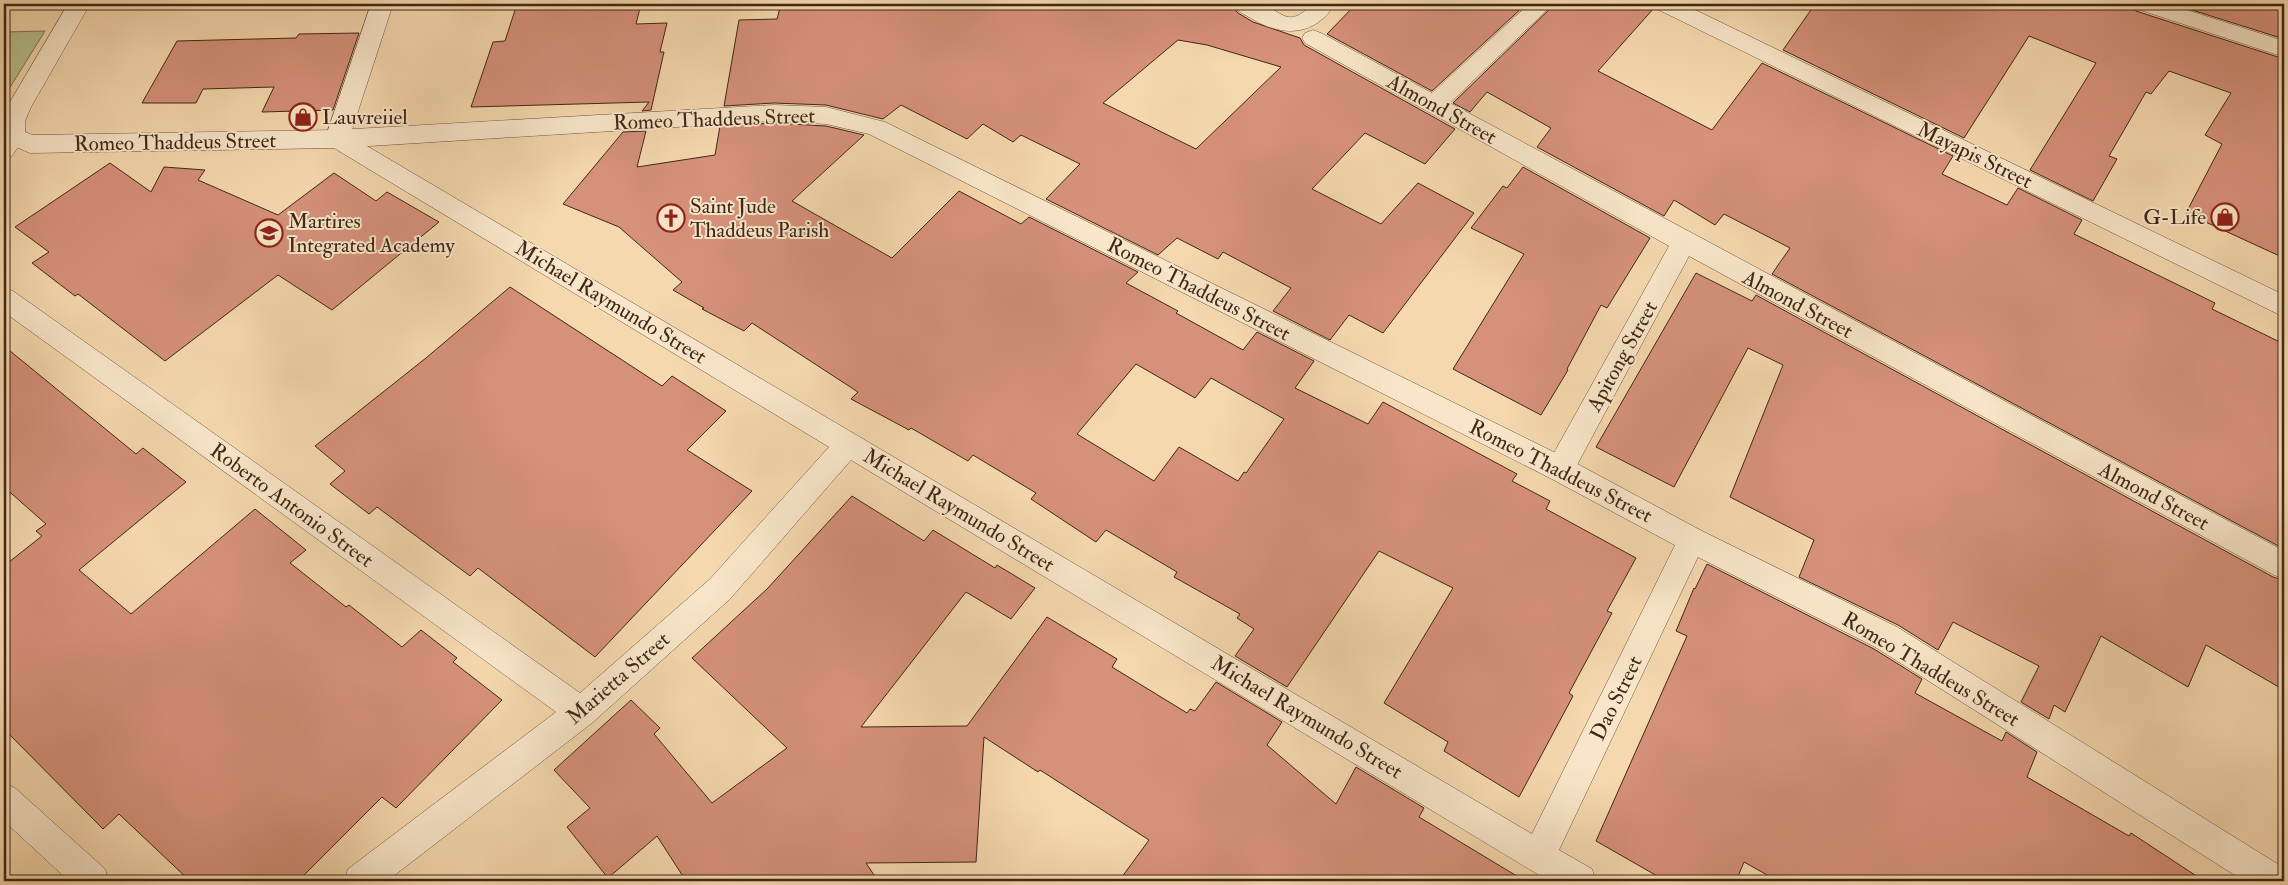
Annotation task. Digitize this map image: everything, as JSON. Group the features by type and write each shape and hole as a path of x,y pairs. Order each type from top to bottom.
{"street":[{"path":"9,143 19,107 79,4"},
{"path":"337,139 382,4"},
{"path":"1243,4 1274,21 1289,24 1306,22 1324,4"},
{"path":"1434,105 1542,4"},
{"name":"Mayapis Street","path":"1665,4 2284,307"},
{"path":"2145,4 2284,49"},
{"name":"Almond Street","path":"1313,38 1684,242 2284,566"},
{"name":"Romeo Thaddeus Street","path":"9,143 57,145 337,139 774,113 817,113 848,118 886,132 1560,469 1692,540 1886,637 2274,881"},
{"name":"Michael Raymundo Street","path":"337,139 1539,856 1571,878"},
{"name":"Apitong Street","path":"1560,469 1684,242"},
{"name":"Roberto Antonio Street","path":"4,298 581,712"},
{"name":"Marietta Street","path":"360,881 581,712 720,589 848,444"},
{"name":"Dao Street","path":"1539,856 1692,540"},
{"path":"4,799 93,881"}],"green space":[{"path":"45,31 4,97 4,32"}],"building":[{"path":"517,4 641,4 636,24 667,23 660,52 664,52 651,110 642,111 649,102 471,107 493,42 505,41"},
{"path":"781,4 1230,4 1238,13 1253,22 1300,38 1304,45 1455,129 1425,164 1365,133 1312,189 1381,224 1418,183 1474,213 1383,333 1349,315 1330,340 1273,311 1291,288 1223,252 1218,259 1177,238 1158,255 1046,199 1080,164 1021,135 1013,142 983,124 967,139 901,105 883,119 826,105 774,103 724,106 739,20 777,19","holes":["1178,40 1207,45 1281,67 1196,149 1103,103"]},
{"path":"1356,4 1526,4 1432,91 1327,34"},
{"path":"1555,4 1652,4 1654,8 1598,71 1712,130 1762,63 1953,156 1942,174 2007,205 2018,188 2082,220 2074,234 2215,303 2212,309 2284,344 2284,549 1772,274 1790,248 1724,214 1715,225 1674,200 1664,216 1537,147 1551,128 1487,92 1470,112 1453,103"},
{"path":"1815,4 2132,4 2136,11 2284,59 2284,258 2186,213 2222,144 2205,135 2231,93 2169,71 2151,94 2146,92 2109,156 2117,159 2093,201 2030,170 2096,63 2029,36 1964,138 1783,50"},
{"path":"2173,4 2284,4 2284,39"},
{"path":"359,33 333,110 262,112 274,87 203,89 196,103 142,103 177,41 296,38 299,34"},
{"path":"774,123 826,126 864,135 792,201 892,258 959,191 1021,224 1029,217 1138,272 1126,283 1178,311 1176,313 1243,350 1257,332 1314,361 1295,388 1368,424 1383,402 1517,474 1512,481 1550,501 1546,509 1636,558 1607,611 1612,613 1569,693 1573,696 1519,797 1444,751 1448,742 1384,703 1453,588 1379,551 1287,687 1235,656 1254,629 1237,618 1240,614 1174,577 1177,572 1106,530 1096,542 1031,499 1036,493 973,455 968,461 911,428 909,430 851,399 858,392 752,323 744,331 702,309 704,308 673,290 682,282 619,227 563,204 623,132 646,131 637,167 715,155 720,126","holes":["1136,364 1195,398 1211,378 1284,419 1246,473 1244,472 1238,481 1179,447 1154,481 1077,434"]},
{"path":"110,163 151,192 164,167 205,170 198,180 278,215 334,173 376,201 387,192 439,222 332,310 278,275 165,361 78,294 75,296 32,263 49,252 15,227"},
{"path":"1523,167 1650,238 1607,308 1601,305 1568,370 1541,415 1453,369 1524,254 1471,228 1503,186 1507,188"},
{"path":"1696,273 1752,301 1756,295 2273,577 2284,581 2284,690 2206,645 2188,687 2101,636 2065,712 2054,705 2049,719 2021,702 2039,666 1953,622 1938,650 1898,625 1799,577 1814,540 1730,497 1783,365 1748,348 1674,487 1596,447"},
{"path":"510,287 662,386 672,376 726,411 687,450 752,491 595,657 478,568 470,576 377,507 369,514 330,484 345,471 315,446 426,358"},
{"path":"4,346 136,454 143,448 186,482 79,570 131,614 255,509 306,550 290,563 346,607 349,605 402,647 421,630 457,658 453,662 502,700 396,808 382,797 298,881 190,881 119,814 103,829 4,729 4,566 42,536 36,531 46,524 4,487"},
{"path":"852,496 924,541 933,530 995,568 997,565 1035,588 1011,619 966,592 861,727 967,726 1047,617 1117,659 1112,667 1187,713 1190,709 1195,711 1216,682 1282,722 1267,745 1336,804 1356,767 1424,808 1419,817 1525,881 1119,881 1149,840 1040,770 1038,772 984,737 976,862 866,863 878,881 686,881 657,836 608,878 567,827 590,808 554,770 631,700 660,728 654,734 712,803 787,748 692,658 767,589"},
{"path":"1707,564 1874,649 1922,679 1915,693 2002,741 2006,732 2037,752 2027,777 2129,836 2131,833 2204,881 1778,881 1744,862 1736,881 1666,881 1596,841 1687,636 1676,631 1694,588"}],"place":[{"name":"Lauvreiiel","path":"303,117"},
{"name":"G-Life","path":"2225,217"},
{"name":"Saint Jude Thaddeus Parish","path":"671,218"},
{"name":"Martires Integrated Academy","path":"269,233"}]}
